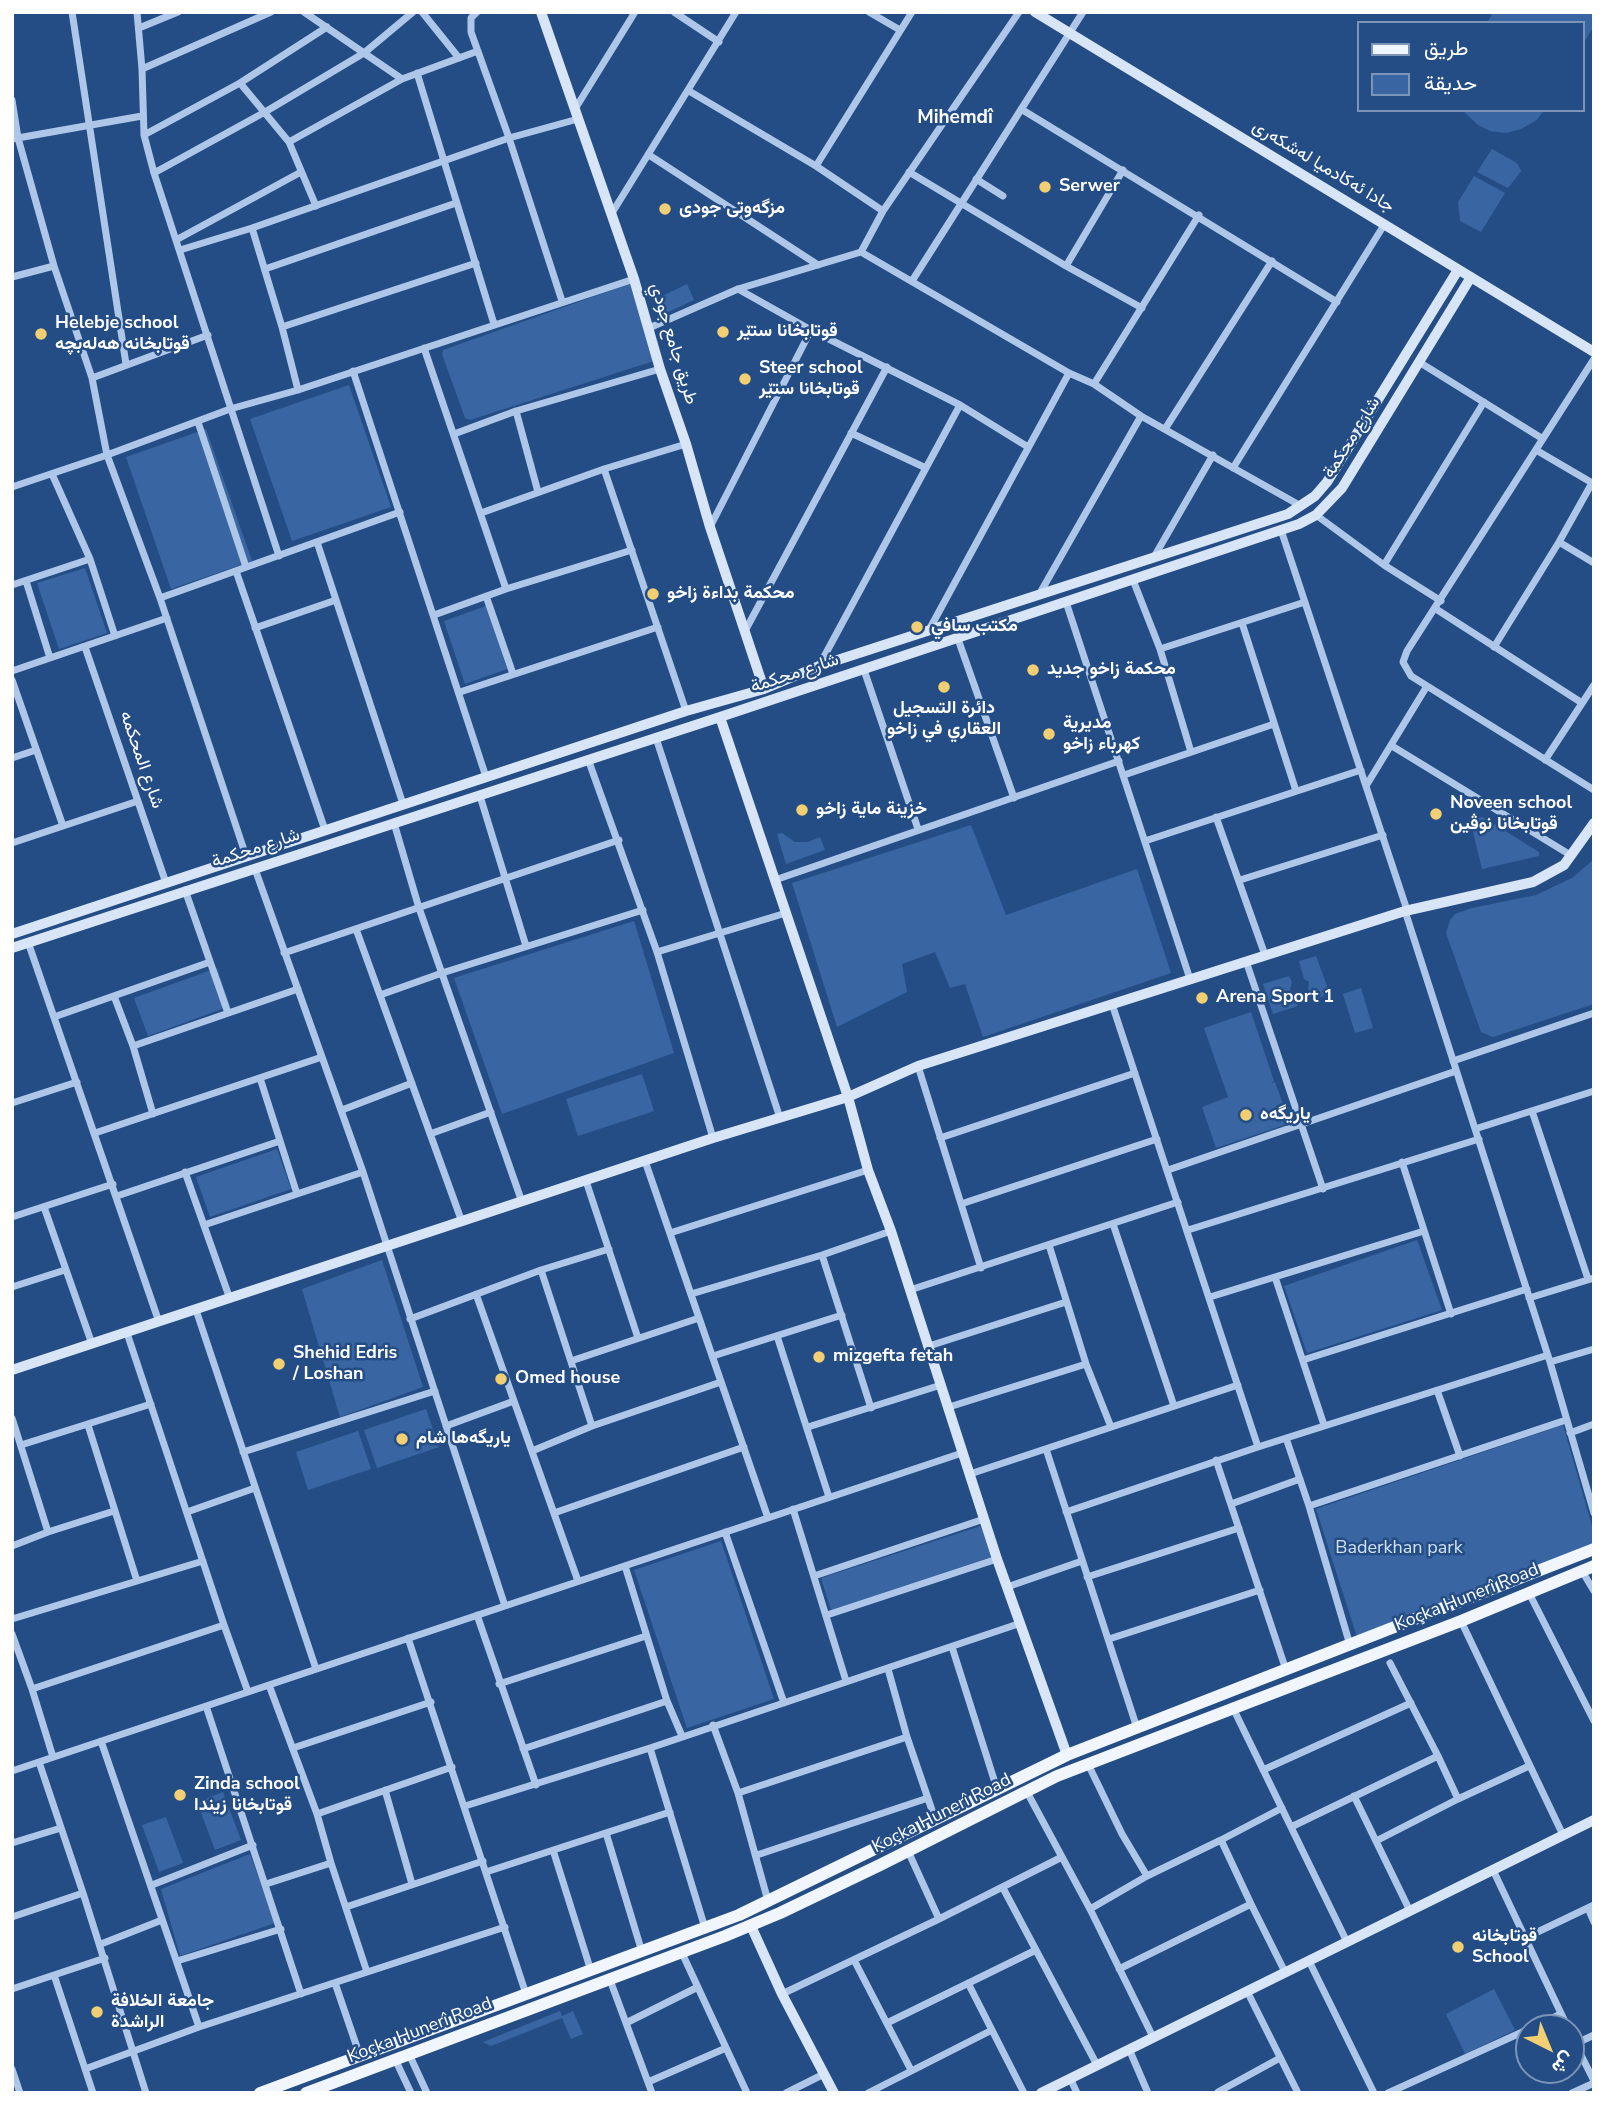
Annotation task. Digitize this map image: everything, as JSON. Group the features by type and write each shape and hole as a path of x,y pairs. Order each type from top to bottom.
{"main road":[{"path":"260,2093 706,1928 769,1902 1067,1755 1594,1549"},
{"name":"Koçka Hunerî Road","path":"307,2093 751,1926 1088,1764 1461,1621 1588,1569"},
{"path":"873,1849 880,1865"}],"street":[{"path":"72,12 126,364"},
{"path":"137,12 144,135 279,556"},
{"path":"139,28 178,12"},
{"path":"142,69 271,12"},
{"path":"304,12 402,79"},
{"path":"154,173 265,112 364,52 412,12"},
{"path":"422,12 459,58"},
{"path":"477,12 470,25 562,301"},
{"name":"طريق جامع جودي","path":"541,12 634,279 660,369 687,444 709,527 764,689"},
{"path":"180,250 252,228 576,114 635,12"},
{"path":"674,12 719,42"},
{"path":"612,213 736,12"},
{"path":"869,12 900,30"},
{"path":"816,166 912,12"},
{"path":"649,328 738,289 861,252 883,211 1019,12"},
{"name":"جادا ئه‌كادميا له‌شكه‌رى","path":"1035,12 1594,352"},
{"path":"912,281 1083,12"},
{"path":"144,135 240,83 327,27"},
{"path":"289,142 402,79 478,51"},
{"path":"417,73 494,324"},
{"path":"240,83 289,142 316,206"},
{"path":"689,91 816,166 883,211"},
{"path":"12,100 15,139 92,378 107,455 167,618 246,856"},
{"path":"1021,109 1199,215 1337,302"},
{"path":"15,139 142,116"},
{"path":"649,155 818,265"},
{"path":"1066,266 1123,170"},
{"path":"176,240 302,172"},
{"path":"909,172 1142,308"},
{"path":"976,179 1003,196"},
{"path":"265,269 456,203"},
{"path":"1094,384 1199,215"},
{"path":"1233,468 1384,225"},
{"path":"252,228 298,390"},
{"path":"861,252 1069,373 1094,384 1141,416 1302,506"},
{"path":"1165,429 1272,261"},
{"path":"282,327 476,263"},
{"path":"12,277 54,266"},
{"name":"شارع محكمة","path":"12,934 686,711 764,689 819,666 1287,514 1315,496 1326,482 1458,270"},
{"name":"شارع محكمة","path":"12,948 958,639 1282,530 1316,515 1342,488 1471,277"},
{"path":"12,487 230,409 354,372 634,279"},
{"path":"738,289 811,330 960,405 1028,447"},
{"path":"709,527 811,330"},
{"path":"92,378 208,335"},
{"path":"424,348 506,589"},
{"path":"1594,359 1407,651 1403,662 1411,676 1594,790"},
{"path":"1419,362 1543,439"},
{"path":"746,631 887,367"},
{"path":"454,434 516,411 660,369"},
{"path":"354,372 486,777"},
{"path":"929,630 1069,373"},
{"path":"1384,565 1484,402"},
{"path":"819,666 960,405"},
{"path":"516,411 538,492"},
{"path":"1040,593 1141,416"},
{"path":"198,422 246,567"},
{"path":"851,433 926,468"},
{"path":"481,513 604,469 687,444"},
{"path":"1494,647 1593,483 1536,450"},
{"path":"1153,559 1213,455"},
{"path":"604,469 686,711"},
{"path":"52,474 90,559 116,636"},
{"path":"160,598 400,512"},
{"path":"1316,515 1384,565 1441,601"},
{"path":"1282,530 1549,1358 1594,1513"},
{"path":"317,542 403,804"},
{"path":"1559,542 1594,563"},
{"path":"434,615 506,589 632,550"},
{"path":"12,585 90,559"},
{"path":"236,571 325,831"},
{"path":"26,580 50,658"},
{"path":"1133,580 1160,649 1191,752"},
{"path":"486,596 513,674"},
{"path":"256,628 336,600"},
{"path":"1066,602 1190,979"},
{"path":"1160,649 1305,602"},
{"path":"1009,603 1015,619"},
{"path":"1436,608 1582,703"},
{"path":"12,671 167,618"},
{"path":"1242,623 1296,791"},
{"path":"460,692 658,627"},
{"path":"958,639 1014,798"},
{"name":"شارع المحكمه","path":"85,647 166,883"},
{"path":"864,670 918,829"},
{"path":"12,680 63,826"},
{"path":"1545,760 1594,685"},
{"path":"1366,786 1427,686"},
{"path":"720,718 848,1097 869,1170 997,1559 1067,1755"},
{"path":"1124,775 1274,724"},
{"path":"656,738 780,1118"},
{"path":"1392,746 1572,856"},
{"path":"12,758 36,750"},
{"path":"588,759 657,952 713,1138"},
{"path":"775,880 1119,761"},
{"path":"1145,841 1361,770"},
{"path":"480,796 503,879 526,946"},
{"path":"12,843 138,801"},
{"path":"1216,817 1265,955"},
{"path":"394,823 419,908 522,1202"},
{"path":"12,1370 713,1138 848,1097 918,1066 1406,910 1533,882 1554,872 1572,856 1593,824"},
{"path":"1240,880 1382,835"},
{"path":"284,953 619,840"},
{"path":"254,869 342,1110 505,1606"},
{"path":"186,890 228,1013"},
{"path":"114,902 114,909 118,913"},
{"path":"89,908 95,920"},
{"path":"380,995 643,910"},
{"path":"657,952 786,913"},
{"path":"356,929 463,1222"},
{"path":"28,942 159,1322"},
{"path":"1246,961 1323,1189"},
{"path":"54,1017 210,962"},
{"path":"133,1046 298,989"},
{"path":"114,996 133,1046 153,1114"},
{"path":"1112,1004 1258,1447"},
{"path":"1453,1061 1594,1013"},
{"path":"95,1133 322,1057"},
{"path":"918,1066 981,1268"},
{"path":"1168,1170 1457,1071"},
{"path":"940,1138 1135,1073"},
{"path":"260,1078 297,1194"},
{"path":"12,1092 14,1102 77,1082"},
{"path":"342,1110 412,1083"},
{"path":"1475,1129 1594,1091"},
{"path":"1303,1360 1451,1314 1591,1279 1532,1111"},
{"path":"430,1134 491,1112"},
{"path":"961,1205 1157,1139"},
{"path":"1188,1230 1479,1139"},
{"path":"117,1196 280,1141"},
{"path":"645,1161 768,1517"},
{"path":"1402,1163 1451,1314"},
{"path":"670,1233 869,1170"},
{"path":"186,1172 230,1299"},
{"path":"204,1224 363,1172"},
{"path":"586,1181 638,1339"},
{"path":"12,1217 113,1185"},
{"path":"910,1290 1178,1202"},
{"path":"44,1207 92,1344"},
{"path":"1113,1224 1174,1406"},
{"path":"691,1294 822,1255 891,1231"},
{"path":"1210,1297 1423,1231"},
{"path":"1049,1245 1086,1364 1111,1427"},
{"path":"411,1319 541,1270 609,1249"},
{"path":"822,1255 871,1408"},
{"path":"12,1287 65,1270"},
{"path":"541,1270 592,1426"},
{"path":"1275,1277 1324,1425"},
{"path":"476,1294 578,1581"},
{"path":"929,1346 1066,1302"},
{"path":"196,1310 316,1669"},
{"path":"713,1356 842,1315"},
{"path":"571,1361 699,1318"},
{"path":"127,1332 248,1692"},
{"path":"777,1336 830,1497"},
{"path":"1066,1512 1216,1460 1437,1390 1549,1358 1594,1349"},
{"path":"949,1407 1086,1364"},
{"path":"532,1451 592,1426 722,1381"},
{"path":"808,1427 941,1385"},
{"path":"970,1474 1238,1385"},
{"path":"1437,1390 1460,1456"},
{"path":"243,1452 435,1391"},
{"path":"446,1426 514,1401"},
{"path":"21,1445 150,1404"},
{"path":"12,1418 48,1532"},
{"path":"1309,1506 1566,1420"},
{"path":"1570,1433 1594,1424"},
{"path":"88,1425 137,1581"},
{"path":"1286,1438 1350,1645"},
{"path":"554,1513 744,1447"},
{"path":"1046,1449 1137,1728"},
{"path":"12,1771 962,1453"},
{"path":"1216,1460 1286,1670"},
{"path":"1231,1504 1300,1479"},
{"path":"187,1512 255,1488"},
{"path":"793,1509 846,1681"},
{"path":"12,1546 114,1511"},
{"path":"814,1576 984,1520"},
{"path":"1087,1577 1239,1528"},
{"path":"726,1532 783,1703"},
{"path":"827,1615 997,1559"},
{"path":"12,1619 203,1561"},
{"path":"1007,1587 1082,1561"},
{"path":"625,1566 667,1700 682,1736"},
{"path":"1588,1569 1594,1591"},
{"path":"1110,1639 1260,1590"},
{"path":"1529,1593 1594,1721"},
{"path":"477,1615 536,1785"},
{"path":"1461,1621 1563,1835"},
{"path":"465,1806 650,1748 1021,1623"},
{"path":"32,1689 224,1625"},
{"path":"12,1634 53,1757"},
{"path":"499,1684 646,1636"},
{"path":"408,1638 526,1994"},
{"path":"952,1647 997,1789"},
{"path":"1390,1663 1458,1799"},
{"path":"888,1669 907,1737 935,1819"},
{"path":"269,1685 317,1814 367,1972"},
{"path":"523,1749 667,1700"},
{"path":"293,1748 431,1702"},
{"path":"1263,1770 1411,1703"},
{"path":"206,1706 301,1994"},
{"path":"1233,1708 1348,1942"},
{"path":"713,1725 738,1793 769,1902"},
{"path":"738,1793 907,1737"},
{"path":"101,1741 200,2027"},
{"path":"650,1748 706,1928"},
{"path":"1291,1827 1438,1756"},
{"path":"38,1762 101,1944 146,2093"},
{"path":"1088,1764 1122,1834 1147,1876"},
{"path":"1376,1841 1529,1766"},
{"path":"317,1814 452,1767"},
{"path":"385,1790 412,1884"},
{"path":"1027,1792 1060,1858 1090,1909 1153,2037"},
{"path":"1354,1797 1410,1911"},
{"path":"757,1855 928,1798"},
{"path":"1090,1909 1147,1876 1282,1808"},
{"path":"486,1872 670,1812"},
{"path":"1041,2093 1594,1820"},
{"path":"12,1843 61,1828"},
{"path":"607,1833 642,1952"},
{"path":"1221,1839 1285,1972"},
{"path":"152,1885 253,1845"},
{"path":"553,1850 591,1971"},
{"path":"908,1851 939,1919"},
{"path":"782,1994 1060,1858"},
{"path":"346,1907 483,1861"},
{"path":"266,1884 331,1863"},
{"path":"1493,1870 1561,2014"},
{"path":"1003,1888 1097,2065"},
{"path":"12,1917 83,1893"},
{"path":"1119,1969 1251,1904"},
{"path":"1525,1938 1591,1907 1594,1922"},
{"path":"101,1944 162,1920"},
{"path":"751,1926 782,1994 834,2093"},
{"path":"85,2069 200,2027 505,1927"},
{"path":"177,1961 281,1929"},
{"path":"887,2023 1035,1950"},
{"path":"682,1952 747,2093"},
{"path":"12,1989 105,1958"},
{"path":"854,1960 911,2070"},
{"path":"1309,1961 1374,2093"},
{"path":"54,1975 93,2093"},
{"path":"610,1980 652,2093"},
{"path":"335,1983 360,2056"},
{"path":"968,1983 1024,2093"},
{"path":"626,2023 698,1987"},
{"path":"1247,1991 1298,2093"},
{"path":"867,2093 992,2031"},
{"path":"1388,2093 1515,2035"},
{"path":"648,2082 726,2048"},
{"path":"1129,2049 1148,2093"},
{"path":"409,2054 427,2093"},
{"path":"1218,2093 1280,2058"},
{"path":"395,2059 411,2093"},
{"path":"1572,2093 1594,2082 1585,2064"},
{"path":"12,2069 20,2093"},
{"path":"786,2093 824,2074"},
{"path":"1070,2078 1077,2093"}],"green space":[{"path":"1493,12 1594,12 1594,26 1585,41 1585,21 1488,21"},
{"path":"1464,112 1543,112 1537,120 1521,129 1506,133 1490,131 1478,125"},
{"path":"1492,149 1517,163 1521,171 1508,188 1477,172"},
{"path":"1474,176 1505,193 1481,232 1460,221 1458,202"},
{"path":"629,284 635,286 657,360 470,420 465,418 442,354 443,350"},
{"path":"687,284 694,300 662,315 656,299"},
{"path":"349,385 391,507 292,541 250,419"},
{"path":"206,429 252,561 171,589 126,457"},
{"path":"85,568 107,633 59,649 37,583"},
{"path":"486,606 507,669 465,684 444,621"},
{"path":"1483,817 1539,852 1539,856 1482,869 1470,820"},
{"path":"971,825 1006,915 1137,869 1171,973 983,1037 965,984 950,988 935,952 902,964 907,992 837,1027 792,883"},
{"path":"782,833 795,842 808,842 820,837 825,850 786,864 777,834"},
{"path":"1594,859 1594,1004 1493,1037 1481,1032 1446,933 1450,920 1455,914 1472,908 1536,895 1572,878"},
{"path":"634,921 674,1053 502,1114 454,978"},
{"path":"1316,956 1330,994 1312,1000 1309,982 1304,979 1299,961"},
{"path":"217,968 230,1006 148,1036 134,998"},
{"path":"1289,976 1292,982 1290,990 1298,1006 1273,1014 1263,984"},
{"path":"1361,988 1373,1028 1355,1033 1343,994"},
{"path":"1251,1012 1274,1081 1271,1083 1275,1082 1290,1123 1216,1148 1202,1107 1228,1097 1204,1028"},
{"path":"642,1074 654,1111 578,1136 566,1099"},
{"path":"277,1149 291,1189 210,1217 196,1177"},
{"path":"1417,1240 1442,1310 1307,1353 1284,1286"},
{"path":"382,1260 423,1387 340,1417 302,1289"},
{"name":"ياريگه‌ها شام","path":"426,1409 439,1447 377,1468 364,1430"},
{"name":"Baderkhan park","path":"1563,1425 1594,1533 1594,1543 1357,1637 1316,1509"},
{"path":"358,1431 371,1469 308,1490 296,1452"},
{"path":"981,1526 991,1557 831,1610 821,1578"},
{"path":"721,1541 774,1699 687,1728 634,1570"},
{"path":"223,1792 241,1840 215,1850 197,1802"},
{"path":"166,1817 183,1863 159,1872 142,1825"},
{"path":"250,1854 275,1923 180,1956 161,1889"},
{"path":"1494,1989 1515,2030 1465,2054 1446,2014"},
{"path":"560,2011 562,2016 573,2011 583,2034 571,2039 562,2018 491,2046 483,2042"}],"place":[{"name":"Serwer","path":"1045,187"},
{"name":"مزگەوتی جودی","path":"665,209"},
{"name":"قوتابخانا ستێر","path":"723,332"},
{"name":"Helebje school قوتابخانە هەلەبچە","path":"41,334"},
{"name":"Steer school قوتابخانا ستێر","path":"745,379"},
{"name":"محكمة بداءة زاخو","path":"653,594"},
{"name":"مكتب سافي","path":"917,627"},
{"name":"محكمة زاخو جديد","path":"1033,670"},
{"name":"دائرة التسجيل العقاري في زاخو","path":"944,687"},
{"name":"مديرية كهرباء زاخو","path":"1049,734"},
{"name":"خزينة ماية زاخو","path":"802,810"},
{"name":"Noveen school قوتابخانا نوڤين","path":"1436,814"},
{"name":"Arena Sport 1","path":"1202,998"},
{"name":"یاریگه‌ه","path":"1246,1115"},
{"name":"mizgefta fetah","path":"819,1357"},
{"name":"Shehid Edris / Loshan","path":"279,1364"},
{"name":"Omed house","path":"501,1379"},
{"name":"ياريگه‌ها شام","path":"402,1439"},
{"name":"Zinda school قوتابخانا زیندا","path":"180,1795"},
{"name":"قوتابخانه‌ School","path":"1458,1947"},
{"name":"جامعة الخلافة الراشدة","path":"97,2012"}],"district":[{"name":"Mihemdî","path":"955,118"}]}
